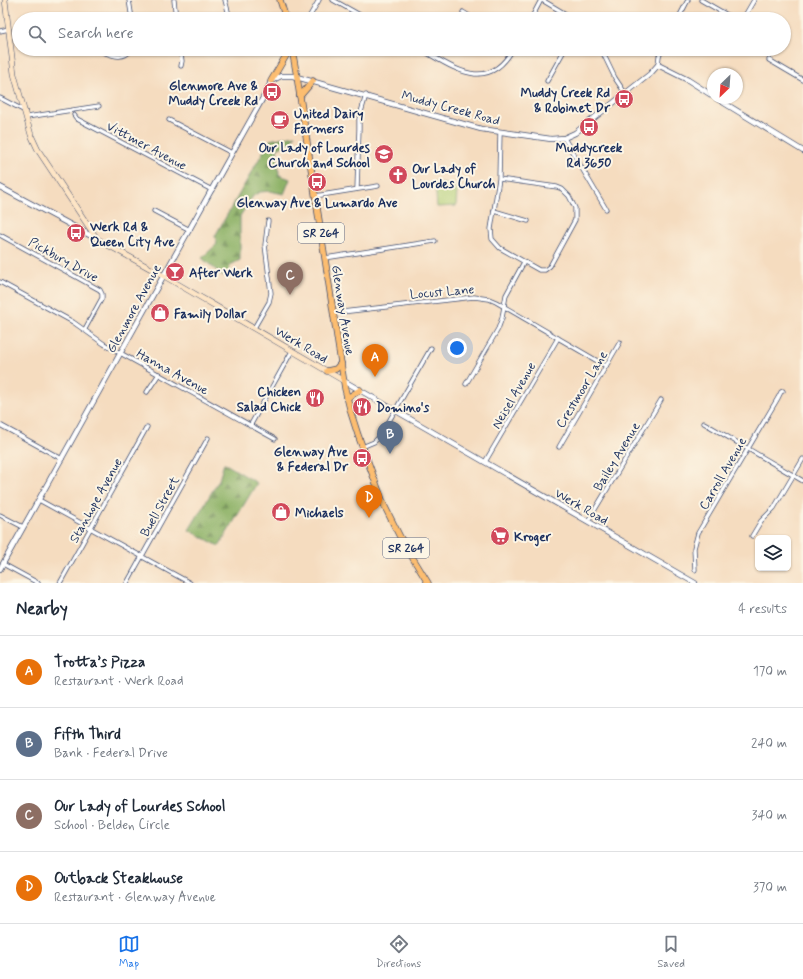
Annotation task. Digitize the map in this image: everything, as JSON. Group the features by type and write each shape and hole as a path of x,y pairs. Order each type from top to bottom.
{"main road":[{"path":"5,0 14,74 32,135 38,150 97,239"},
{"path":"280,0 284,12"},
{"path":"271,81 287,56"},
{"name":"Glenway Avenue","path":"292,56 347,398 362,447 392,522 428,583"},
{"path":"300,96 313,81"},
{"name":"Werk Road","path":"97,239 164,276 344,381"},
{"path":"327,371 336,369 341,363"},
{"path":"347,398 360,390"}],"street":[{"path":"129,0 131,12"},
{"path":"174,0 175,12"},
{"path":"225,0 228,12"},
{"path":"312,12 319,0"},
{"path":"333,0 354,12"},
{"path":"535,12 542,0 562,12"},
{"path":"682,12 688,0"},
{"path":"702,0 722,12"},
{"path":"747,12 754,0"},
{"path":"0,30 9,29"},
{"path":"114,56 124,56"},
{"path":"181,56 181,66"},
{"path":"433,56 460,71 478,74 488,72 498,67 510,56"},
{"path":"547,81 561,56"},
{"path":"604,56 615,78 625,93"},
{"path":"659,56 658,65 688,80 707,92"},
{"path":"769,60 803,80"},
{"name":"Muddy Creek Road","path":"297,77 366,95 481,129 551,139 564,138 575,133 650,74 658,65"},
{"path":"271,81 284,75 297,77"},
{"name":"Glenmore Avenue","path":"0,569 190,230 271,81"},
{"path":"357,189 358,129 366,95"},
{"path":"0,98 25,111"},
{"path":"726,104 803,151"},
{"path":"27,117 100,106"},
{"name":"Vittmer Avenue","path":"74,115 77,119 212,190"},
{"path":"169,120 232,154"},
{"path":"499,179 560,188 569,196 576,208 575,220 549,268 539,270 500,248 494,242 491,229 499,179 500,132"},
{"path":"564,138 606,210"},
{"path":"315,196 378,186"},
{"name":"Werk Road","path":"0,187 97,239"},
{"path":"154,211 190,230"},
{"path":"494,211 528,221"},
{"path":"254,328 271,293 264,245 268,221"},
{"name":"Pickbury Drive","path":"0,235 100,290 102,298 85,329"},
{"path":"325,258 435,241"},
{"path":"466,384 498,329 502,318 506,295 524,262"},
{"name":"Hanna Avenue","path":"0,282 85,329 100,341 121,353 275,439"},
{"name":"Locust Lane","path":"333,313 474,297 488,299 606,366"},
{"name":"Neisel Avenue","path":"485,462 558,338"},
{"name":"Crestmoor Lane","path":"559,447 620,342"},
{"path":"362,447 374,442 380,437 431,348"},
{"path":"250,426 292,351"},
{"path":"147,392 159,374"},
{"name":"Werk Road","path":"344,381 695,583"},
{"name":"Carroll Avenue","path":"696,570 694,548 696,538 747,449 783,391"},
{"name":"Bailey Avenue","path":"588,522 661,400"},
{"path":"704,423 803,481"},
{"path":"0,426 62,459"},
{"name":"Stanhope Avenue","path":"60,583 147,426"},
{"name":"Buell Street","path":"127,583 208,438"},
{"path":"752,536 761,521 774,508 803,458"},
{"path":"39,500 190,583"},
{"path":"0,515 24,527"},
{"path":"3,564 38,583"}],"green space":[{"path":"295,135 290,143 277,149 279,175 290,179 284,194 270,191 260,192 253,196 240,216 240,260 230,265 229,273 223,276 202,258 217,244 215,236 270,140"},
{"path":"435,182 453,186 457,191 456,206 437,207"},
{"path":"224,463 257,483 219,546 189,530 219,480"}],"place":[{"name":"Glenmore Ave & Muddy Creek Rd","path":"272,92"},
{"name":"Muddy Creek Rd & Robinet Dr","path":"624,99"},
{"name":"United Dairy Farmers","path":"280,120"},
{"name":"Muddycreek Rd 3650","path":"589,127"},
{"name":"Our Lady of Lourdes Church and School","path":"384,154"},
{"name":"Our Lady of Lourdes Church","path":"398,175"},
{"name":"Glenway Ave & Lumardo Ave","path":"317,182"},
{"name":"Werk Rd & Queen City Ave","path":"76,233"},
{"name":"After Werk","path":"175,272"},
{"name":"Our Lady of Lourdes School","path":"290,295"},
{"name":"Family Dollar","path":"160,313"},
{"name":"Trotta’s Pizza","path":"375,377"},
{"name":"Chicken Salad Chick","path":"315,398"},
{"name":"Domino's","path":"362,407"},
{"name":"Fifth Third","path":"390,454"},
{"name":"Glenway Ave & Federal Dr","path":"362,458"},
{"name":"Michaels","path":"281,512"},
{"name":"Outback Steakhouse","path":"369,518"},
{"name":"Kroger","path":"500,536"}]}
